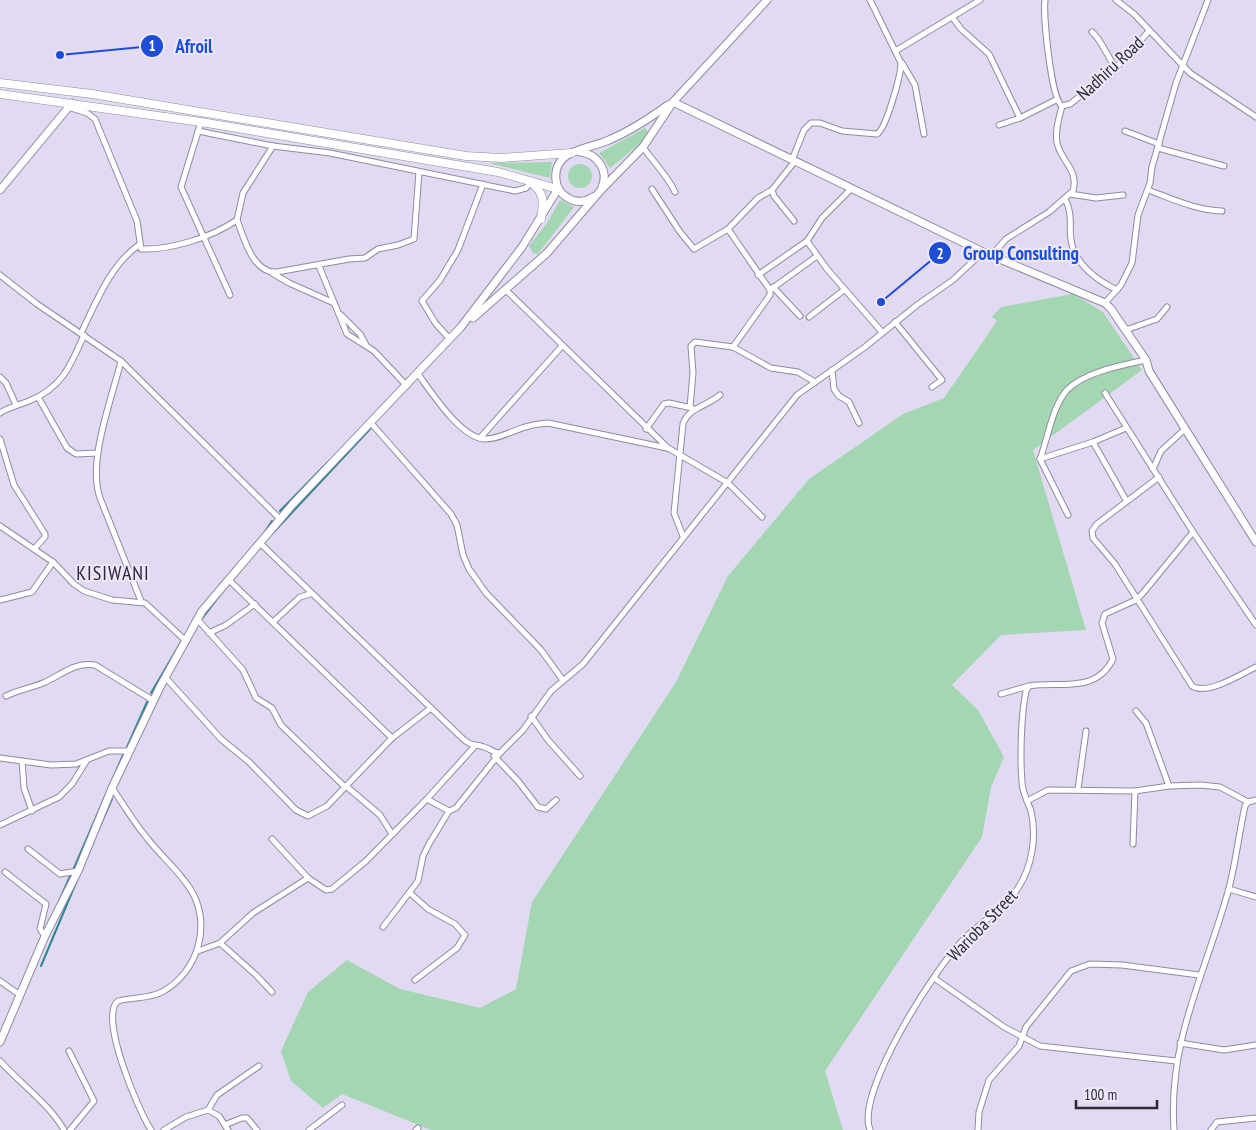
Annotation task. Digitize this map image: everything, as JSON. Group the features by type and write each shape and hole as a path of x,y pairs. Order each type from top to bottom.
{"main road":[{"path":"0,1042 45,936 78,872 112,788 166,678 198,620 280,519 450,339 547,253 598,193 643,147 673,102 767,0"},
{"path":"0,82 92,94 466,156 501,158 574,153 590,154 602,166 605,174 598,193 589,200 574,200 566,197 558,189 517,176 202,122 0,94"},
{"path":"462,327 541,219 558,189 555,177 560,162 574,153 609,140 648,120 673,102"},
{"path":"673,102 851,189 900,210 983,252 1105,302 1146,360 1149,372 1256,542"},
{"path":"0,190 70,105"},
{"path":"517,176 531,182 543,199 541,219"},
{"path":"1149,372 1154,373 1207,459 1207,464"}],"street":[{"path":"870,0 916,89 924,134"},
{"path":"897,50 980,0"},
{"name":"Nadhiru Road","path":"1045,0 1047,42 1056,100 1062,106 1070,104 1116,68 1150,31"},
{"path":"1116,0 1150,31 1182,67 1256,117"},
{"path":"1105,302 1117,290 1132,263 1138,215 1148,190 1158,146 1182,67 1208,0"},
{"path":"953,18 962,30 989,54 1020,118"},
{"path":"1092,32 1096,35 1108,59 1116,68"},
{"path":"652,189 694,250 728,228 758,198 772,190 794,160 804,130 811,123 820,123 842,131 879,134 887,118 901,63"},
{"path":"999,125 1020,118 1056,100"},
{"path":"70,105 96,119 138,221 140,249 172,247 228,226 237,220"},
{"path":"992,255 1015,232 1049,212 1070,194 1074,185 1074,176 1057,142 1056,130 1062,106"},
{"path":"202,122 181,187 230,295"},
{"path":"198,131 273,146 330,153 520,190 531,182"},
{"path":"1125,131 1158,146 1224,166"},
{"path":"273,146 243,193 237,220 259,266 289,283 334,303"},
{"path":"643,147 660,170 668,176 675,192"},
{"path":"272,273 319,266 349,259 365,258 380,248 412,241 416,229 416,203 420,172"},
{"path":"450,339 436,324 422,300 440,280 458,250 483,184"},
{"path":"758,275 807,241 822,218 851,189"},
{"path":"772,190 774,196 794,221"},
{"path":"1148,190 1181,204 1222,211"},
{"path":"1070,194 1096,198 1123,195"},
{"path":"1065,199 1072,220 1071,242 1079,257 1094,278 1117,290"},
{"path":"728,228 758,275 800,316"},
{"path":"807,241 844,290 882,332"},
{"path":"0,412 38,397 66,374 108,281 132,250 139,245"},
{"path":"383,927 418,881 423,856 449,811 465,798 500,753 523,730 531,716 562,679 583,664 789,404 815,382 953,280 983,252"},
{"path":"733,347 770,295 771,288 817,256"},
{"path":"319,266 348,334 368,347 407,386"},
{"path":"0,275 38,304 121,361 280,519"},
{"path":"506,290 646,429 668,448 712,476 728,482 762,517"},
{"path":"809,317 844,290"},
{"path":"1126,330 1157,319 1167,307"},
{"path":"339,313 360,334 368,347"},
{"path":"895,322 942,380 932,387"},
{"path":"683,536 674,513 685,417 692,408 692,343 733,347 771,368 798,372 815,382"},
{"path":"480,438 562,346"},
{"path":"1068,515 1040,459 1059,404 1070,387 1114,367 1146,360"},
{"path":"121,361 98,453 95,472 96,487 141,602"},
{"path":"832,370 834,388 839,396 849,402 859,423"},
{"path":"418,374 439,403 455,420 469,433 480,438 487,438 530,425 548,423 668,448"},
{"path":"0,377 6,383 16,405"},
{"path":"1105,393 1193,532 1256,625"},
{"path":"646,429 664,404 669,403 692,408 709,404 720,396"},
{"path":"38,397 67,448 76,454 98,453"},
{"path":"371,423 451,514 457,526 466,565 477,580 541,650 562,679"},
{"path":"1040,459 1093,442 1126,428"},
{"path":"1153,468 1161,451 1185,429"},
{"path":"0,439 14,485 45,534 45,537 34,549"},
{"path":"1093,442 1126,500"},
{"path":"1159,477 1126,500 1094,527 1092,534 1114,564 1136,600 1149,616 1186,679 1196,689 1204,689 1220,684 1256,667"},
{"path":"0,526 53,562 74,584 84,591 112,600 141,602 150,606 186,641"},
{"path":"1001,694 1029,686 1081,684 1099,676 1107,669 1113,659 1103,618 1110,610 1136,600 1150,587 1193,532"},
{"path":"260,543 310,594 461,737 474,747"},
{"path":"0,600 32,592 53,562"},
{"path":"229,580 392,738"},
{"path":"273,622 300,597 310,594"},
{"path":"209,633 226,625 254,604"},
{"path":"198,620 243,670 256,698 272,708 281,725 345,786 380,815 392,834"},
{"path":"6,696 43,683 67,669 86,664 95,665 154,702"},
{"path":"166,678 221,739 250,762 291,805 308,816 320,811 392,738 430,708"},
{"name":"Warioba Street","path":"870,1130 867,1115 869,1107 884,1067 908,1017 963,939 1001,910 1024,878 1034,834 1022,784 1025,696 1029,686"},
{"path":"1136,711 1146,723 1169,786"},
{"path":"531,716 548,740 580,776"},
{"path":"1078,790 1086,732"},
{"path":"272,839 308,878 326,890 332,890 366,861 427,799 474,747 483,746 491,752 518,781 538,807 546,809 556,800"},
{"path":"0,758 51,765 76,764 101,753 130,751"},
{"path":"491,752 500,753"},
{"path":"0,825 32,811 65,792 87,759"},
{"path":"22,761 24,788 32,811"},
{"path":"1027,801 1048,790 1135,791 1169,786 1211,786 1226,790 1248,802 1256,800"},
{"path":"112,788 147,838 190,887 199,911 200,943 198,951 188,969 162,992 149,996 125,998 118,1001 114,1006 112,1020 119,1053 136,1101 151,1130"},
{"path":"1132,844 1135,791"},
{"path":"427,799 449,811"},
{"path":"1174,1130 1173,1088 1176,1061 1199,975 1229,890 1245,806 1248,802"},
{"path":"28,850 60,874 78,872"},
{"path":"5,872 46,904 40,929 45,936"},
{"path":"198,951 220,943 253,912 308,878"},
{"path":"1229,890 1256,897"},
{"path":"410,893 428,909 455,924 465,935 457,948 415,980"},
{"path":"220,943 272,992"},
{"path":"978,1130 978,1112 989,1080 1019,1046 1026,1027 1064,978 1079,966 1090,964 1122,965 1199,975"},
{"path":"934,978 984,1014 1022,1038 1040,1046 1176,1061"},
{"path":"0,981 20,995"},
{"path":"1180,1044 1224,1050 1256,1045"},
{"path":"69,1051 94,1101 70,1130"},
{"path":"0,1061 27,1090 56,1116 64,1130"},
{"path":"208,1110 217,1095 259,1066"},
{"path":"310,1130 342,1105"},
{"path":"164,1130 186,1117 208,1110 214,1112 227,1127 242,1118 247,1118 258,1130"},
{"path":"1211,1130 1217,1122 1256,1118"}],"green space":[{"path":"645,128 648,132 641,143 610,168 599,153"},
{"path":"552,162 550,178 488,163"},
{"path":"580,164 588,168 592,176 588,184 580,188 572,184 568,176 572,168"},
{"path":"560,200 574,207 538,254 533,253 529,246 547,223"},
{"path":"1073,294 1103,312 1142,370 1033,450 1086,630 1001,635 952,685 978,710 1004,757 991,787 982,837 825,1071 843,1130 431,1130 342,1094 323,1108 291,1081 281,1051 308,992 347,960 400,989 480,1008 516,989 532,902 676,682 728,576 809,479 903,414 944,398 997,321 992,317 1001,307"}],"waterway":[{"path":"272,534 371,428"},
{"path":"280,511 329,461"},
{"path":"262,536 272,521"},
{"path":"201,620 224,590"},
{"path":"151,693 181,642"},
{"path":"127,747 147,702"},
{"path":"74,868 123,755"},
{"path":"96,835 112,799"},
{"path":"59,901 71,874"},
{"path":"41,966 78,878"}],"place":[{"name":"Afroil","path":"60,55"},
{"name":"Group Consulting","path":"881,302"}],"district":[{"name":"KISIWANI","path":"113,573"}]}
